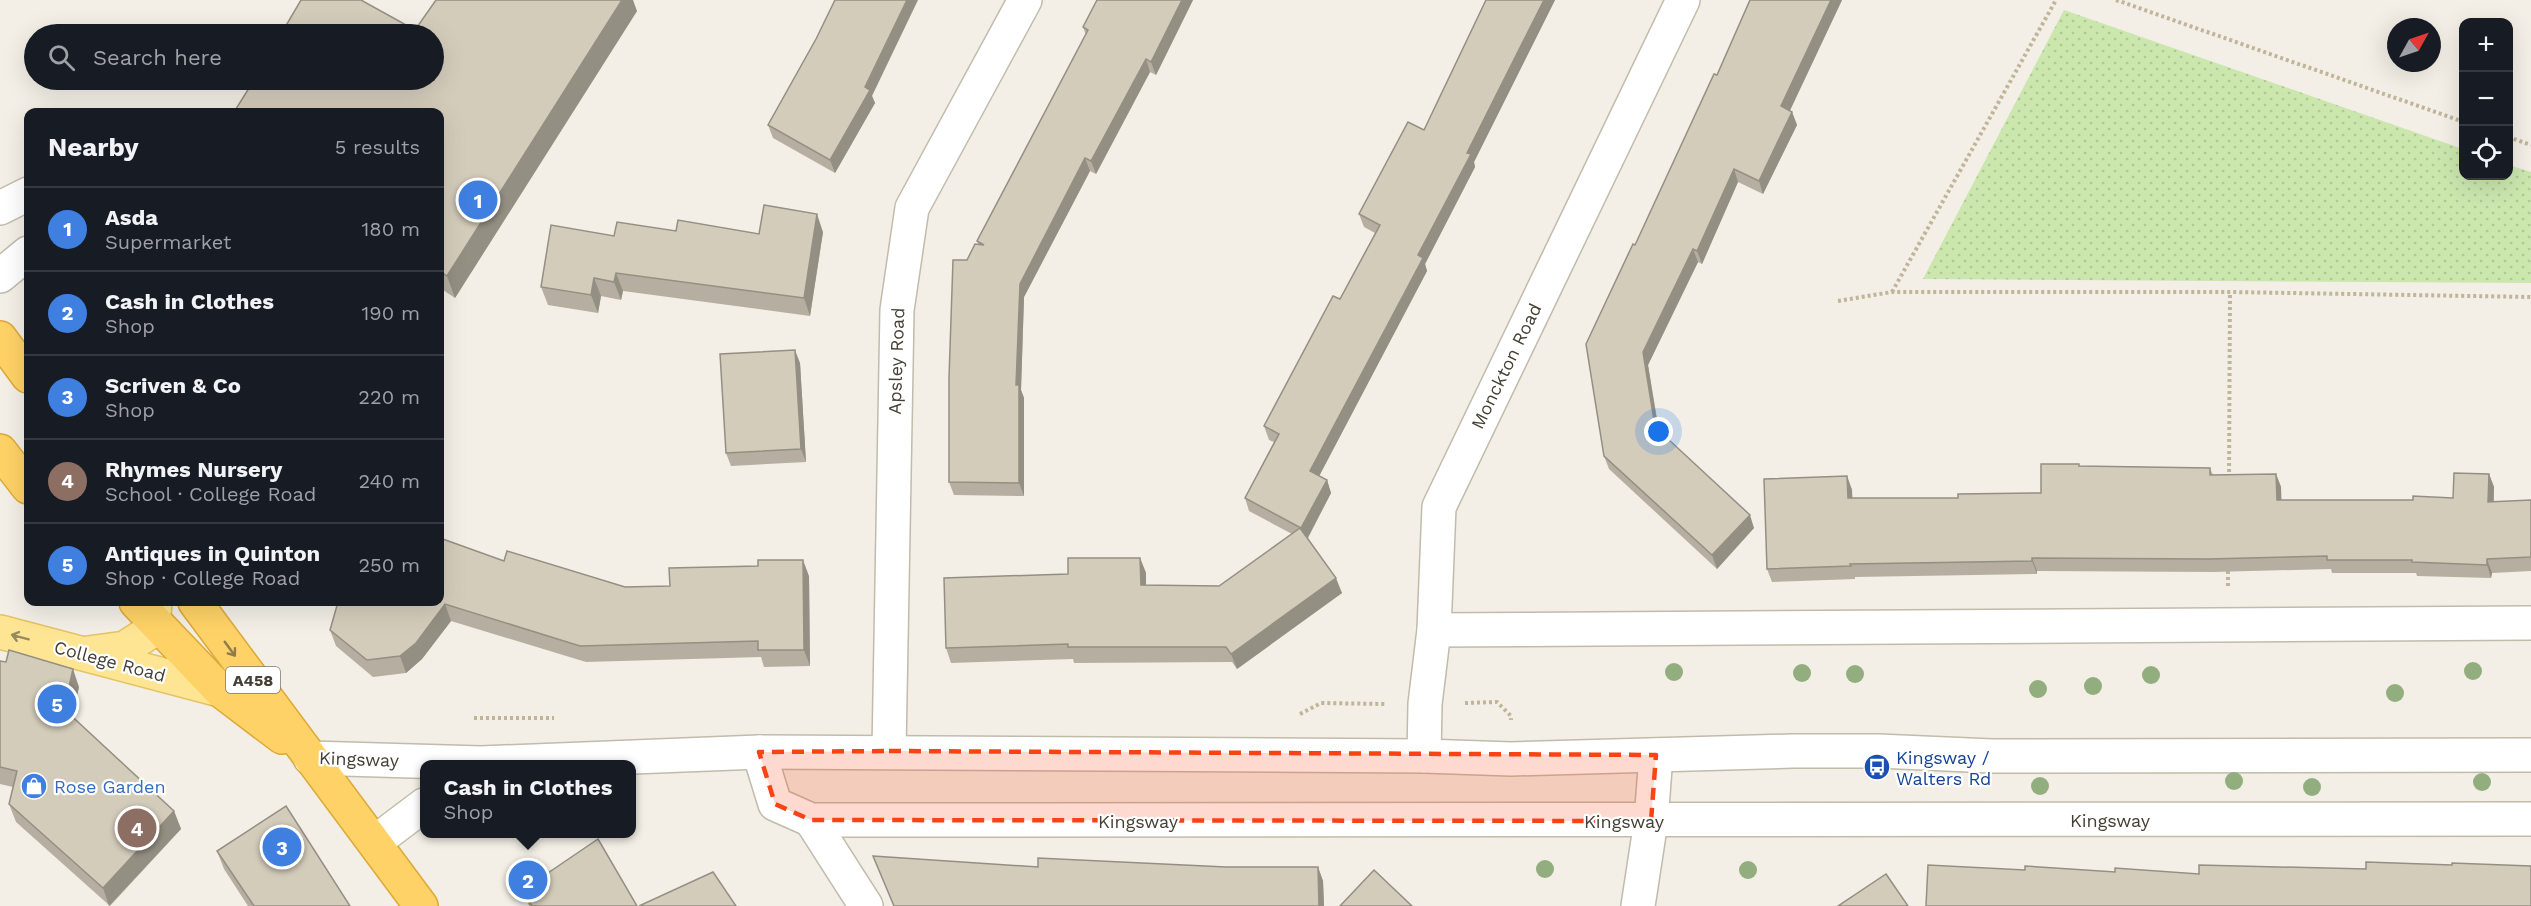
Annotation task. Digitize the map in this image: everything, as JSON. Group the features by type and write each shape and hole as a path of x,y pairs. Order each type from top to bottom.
{"highway":[{"path":"0,338 24,371"},
{"path":"0,451 24,482"},
{"name":"A458","path":"198,606 421,906"},
{"name":"A458","path":"148,608 220,690 310,758"}],"main road":[{"path":"81,654 126,648 153,630 148,608"},
{"name":"College Road","path":"0,632 220,690"}],"street":[{"name":"Apsley Road","path":"889,751 897,310 907,230 912,208 1024,0"},
{"name":"Monckton Road","path":"1424,756 1425,704 1434,630 1438,507 1683,0"},
{"path":"0,208 24,196"},
{"path":"0,276 24,256"},
{"path":"1434,630 2531,622"},
{"name":"Kingsway","path":"572,760 759,752 889,751 1424,756 1511,759 1793,751 1992,756 2531,755"},
{"name":"Kingsway","path":"759,752 775,804 811,820 2531,819"},
{"path":"1638,906 1651,821 1656,755"},
{"name":"Kingsway","path":"310,758 420,762"},
{"path":"375,842 420,808"},
{"path":"811,820 866,906"}],"path":[{"path":"1892,292 2056,0"},
{"path":"2116,0 2459,121"},
{"path":"2513,139 2531,145"},
{"path":"1838,301 1892,292 2230,292 2531,297"},
{"path":"2229,481 2230,292"},
{"path":"2228,564 2228,623"},
{"path":"1458,704 1497,702 1510,716"}],"highlighted area":[{"path":"889,751 1656,755 1651,821 811,820 775,804 759,752"}],"green space":[{"path":"2064,10 2459,148 2459,180 2513,180 2513,166 2531,172 2531,283 1923,279"}],"building":[{"path":"301,0 361,0 404,24 287,24"},
{"path":"436,0 622,0 447,276 444,274 444,108 236,108 248,90 444,90 444,24 419,24"},
{"path":"835,0 907,0 865,87 870,90 830,160 768,125"},
{"path":"1097,0 1182,0 1151,62 1146,59 1091,161 1085,158 1020,284 1016,385 1019,385 1019,483 949,482 949,378 953,260 967,260 975,244 984,245 977,241 1088,30 1083,27"},
{"path":"1486,0 1544,0 1467,153 1471,154 1418,255 1423,258 1310,471 1327,480 1301,528 1245,498 1279,434 1264,426 1333,296 1340,299 1380,225 1359,214 1408,122 1424,130"},
{"path":"1750,0 1831,0 1781,106 1792,112 1759,181 1734,169 1697,251 1693,249 1643,352 1655,427 1750,515 1712,555 1604,456 1586,344 1633,244 1635,245 1714,74 1717,75"},
{"path":"764,205 817,214 804,298 616,273 614,282 594,278 591,295 541,287 551,225 614,236 617,222 676,231 678,220 759,234"},
{"path":"795,350 801,449 726,453 720,354"},
{"path":"2041,464 2210,468 2210,475 2276,474 2277,500 2413,500 2413,496 2453,498 2454,473 2489,474 2488,502 2531,500 2531,557 2487,559 2487,565 2412,562 2412,560 2327,560 2327,556 2208,559 2032,558 2032,561 1850,564 1851,566 1767,569 1764,479 1847,476 1848,498 1958,498 1958,494 2041,493"},
{"path":"1300,528 1336,578 1231,654 1226,647 1068,647 1068,644 946,648 944,578 1068,574 1068,558 1140,558 1141,585 1219,586"},
{"path":"444,539 504,561 507,551 625,587 670,586 669,568 758,566 758,560 803,560 804,650 758,650 758,641 580,646 445,604"},
{"path":"337,606 444,606 416,643 400,656 367,660 330,630"},
{"path":"9,650 73,669 64,709 174,811 103,888 9,804 17,771 0,767 0,661 6,662"},
{"path":"286,806 350,906 254,906 217,851"},
{"path":"598,839 637,906 532,906 523,890"},
{"path":"873,856 1038,867 1038,858 1226,867 1318,867 1319,906 894,906"},
{"path":"2366,862 2531,866 2531,906 1926,906 1928,865 2025,870 2025,866 2115,872 2115,868 2199,874 2199,865 2366,869"},
{"path":"1374,870 1412,906 1340,906"},
{"path":"713,872 736,906 639,906"},
{"path":"1886,874 1908,906 1838,906"}],"place":[{"name":"Asda","path":"478,200"},
{"name":"Antiques in Quinton","path":"57,704"},
{"name":"Kingsway / Walters Rd","path":"1877,767"},
{"name":"Rose Garden","path":"34,786"},
{"name":"Rhymes Nursery","path":"137,828"},
{"name":"Scriven & Co","path":"282,847"},
{"name":"Cash in Clothes","path":"528,880"}]}
